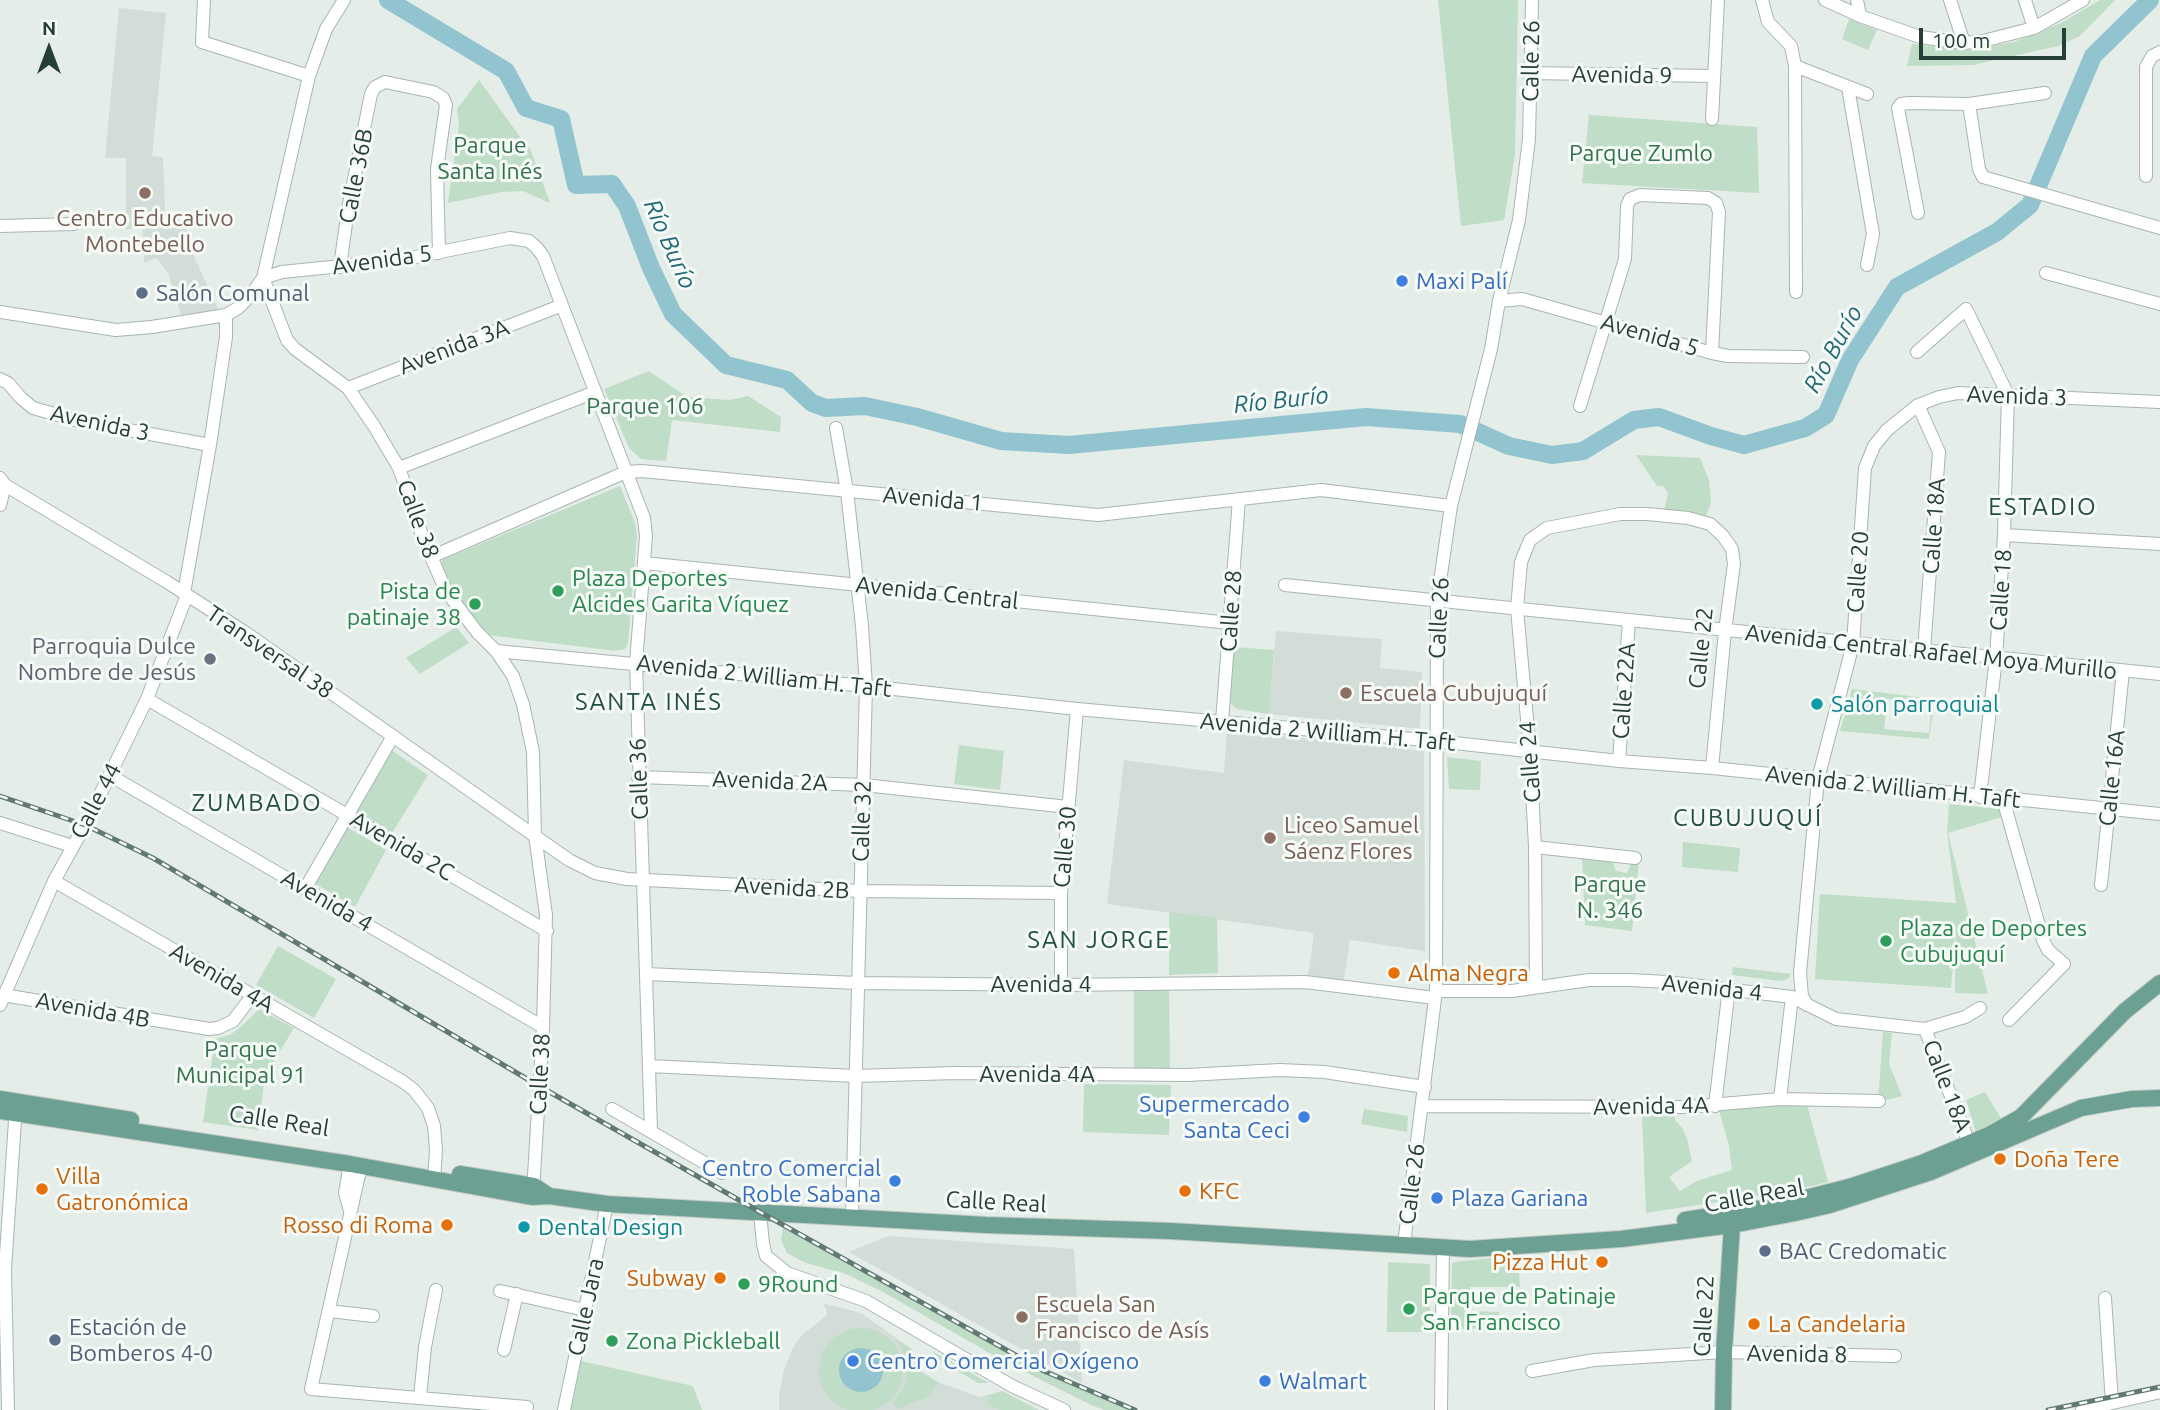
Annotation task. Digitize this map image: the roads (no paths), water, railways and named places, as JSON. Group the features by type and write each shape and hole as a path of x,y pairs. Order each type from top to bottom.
{"main road":[{"name":"Calle Real","path":"1443,1246 1469,1240 1602,1231 1770,1207 1849,1187 1922,1163 1989,1135 2021,1117 2125,1011 2160,984"},
{"path":"2044,1095 2047,1111 2059,1117"},
{"name":"Calle Real","path":"11,1109 607,1204 986,1225 1170,1231 1443,1246 1469,1250 1580,1242 1732,1225 1795,1213 1863,1195 1931,1172 2081,1108 2105,1102 2160,1098"},
{"name":"Calle Real","path":"0,1099 11,1109 435,1176"},
{"path":"2021,1117 2030,1122 2031,1131"},
{"name":"Calle 22","path":"1723,1410 1732,1225"}],"street":[{"path":"204,0 202,42 310,76"},
{"path":"0,312 116,330 226,315 238,308 263,278 310,76 326,29 344,0"},
{"name":"Calle 26","path":"1404,1244 1435,995 1437,602 1451,506 1490,349 1526,174 1532,0"},
{"path":"1712,119 1718,0"},
{"path":"1773,0 1765,6 1768,22 1791,46 1795,66 1796,292"},
{"path":"1825,0 1860,16 1920,37 1964,43 2034,28 2083,0"},
{"path":"1857,0 1860,16"},
{"path":"1950,0 1964,43"},
{"path":"2025,0 2034,28"},
{"path":"2146,176 2146,67 2156,54"},
{"path":"1795,66 1867,94"},
{"name":"Avenida 9","path":"1531,73 1713,76"},
{"name":"Calle 36B","path":"340,267 348,209 371,94 375,87 385,82 433,92 443,98 446,115 437,169 439,253"},
{"path":"1848,87 1873,234 1867,265"},
{"path":"1917,213 1898,108 1901,104 1969,104 2045,93"},
{"path":"1969,104 1979,169 1983,177 2160,228"},
{"path":"1580,406 1625,259 1627,206 1630,199 1640,195 1694,197 1708,198 1717,203 1719,212 1712,353"},
{"path":"0,226 74,224"},
{"name":"Avenida 5","path":"263,278 282,272 439,253 510,238 529,241"},
{"name":"Calle 36","path":"529,241 542,257 644,518 646,536 636,663 651,1131"},
{"path":"2046,273 2160,304"},
{"name":"Calle 38","path":"263,278 287,340 295,349 348,388 374,426 399,468 446,591 496,651 513,676 523,704 533,752 535,835 547,931 538,1193"},
{"name":"Avenida 5","path":"1499,301 1522,299 1728,356 1803,357"},
{"name":"Avenida 3A","path":"348,388 560,306"},
{"name":"Calle 18","path":"1917,352 1966,309 2008,395 2004,535 1996,658 1980,797"},
{"name":"Calle 44","path":"1,1000 54,881 111,776 147,699 186,594 211,445 226,337 226,315"},
{"name":"Avenida 3","path":"0,379 8,383 33,408 79,421 211,445"},
{"path":"399,468 595,393"},
{"name":"Avenida 3","path":"1865,468 1880,438 1902,416 1918,405 1939,397 1958,393 2160,402"},
{"name":"Calle 18A","path":"1918,405 1939,452 1924,650"},
{"name":"Calle 32","path":"836,428 847,491 858,585 866,686 852,1216"},
{"name":"Calle 20","path":"1807,1006 1802,996 1800,973 1818,779 1853,644 1865,468"},
{"name":"Avenida 1","path":"431,557 626,471 1098,515 1321,491 1451,506"},
{"path":"0,505 3,482"},
{"name":"Transversal 38","path":"3,482 246,632 535,835"},
{"name":"Calle 28","path":"1222,722 1239,499"},
{"name":"Calle 24","path":"1536,987 1535,847 1530,752 1517,609 1521,562 1530,540 1547,528 1620,514 1688,518 1710,524 1723,536"},
{"path":"2004,535 2160,544"},
{"name":"Calle 22","path":"1712,768 1734,564 1732,549 1723,536"},
{"name":"Avenida Central","path":"644,563 1230,623"},
{"name":"Avenida Central Rafael Moya Murillo","path":"1285,585 2160,674"},
{"name":"Calle 22A","path":"1619,761 1629,620"},
{"name":"Avenida 2 William H. Taft","path":"496,651 1712,768 2160,814"},
{"name":"Calle 16A","path":"2101,886 2123,671"},
{"name":"Avenida 2C","path":"147,699 547,931"},
{"name":"Calle 30","path":"1061,985 1061,893 1077,709"},
{"path":"305,888 394,736"},
{"name":"Avenida 4","path":"111,776 543,1027"},
{"name":"Avenida 2A","path":"638,777 864,785 1068,807"},
{"path":"2003,799 2043,940 2048,950 2064,964 2009,1020"},
{"path":"0,823 72,846"},
{"name":"Avenida 2B","path":"535,835 583,868 605,876 860,891 1061,893"},
{"path":"1535,847 1635,858"},
{"name":"Avenida 4A","path":"54,881 391,1074 414,1090 432,1117 436,1150 435,1176"},
{"name":"Avenida 4","path":"646,974 858,983 1061,985 1305,982 1435,995 1630,979 1792,997 1836,1019 1925,1029 1965,1017 1980,1008"},
{"path":"1715,1106 1729,988"},
{"name":"Avenida 4B","path":"1,1000 209,1030 233,1021 252,996"},
{"path":"1780,1099 1792,997"},
{"name":"Calle 18A","path":"1925,1029 1969,1143"},
{"name":"Avenida 4A","path":"649,1066 855,1076 956,1073 1186,1075 1280,1070 1324,1072 1425,1087"},
{"name":"Avenida 4A","path":"1423,1106 1715,1106 1780,1099 1879,1101"},
{"path":"8,1410 2,1269 11,1109"},
{"path":"612,1109 722,1172"},
{"path":"355,1165 345,1193 351,1215 311,1389 527,1407"},
{"name":"Calle Jara","path":"564,1410 607,1204"},
{"path":"760,1212 762,1244 766,1256 787,1273 866,1301 1012,1386 1064,1410"},
{"name":"Calle 26","path":"1441,1410 1443,1246"},
{"path":"420,1397 425,1347 436,1290"},
{"path":"500,1291 585,1310"},
{"path":"504,1350 516,1294"},
{"path":"2105,1298 2112,1403"},
{"path":"329,1311 373,1316"},
{"name":"Avenida 8","path":"1532,1371 1594,1360 1724,1352 1895,1356"},
{"path":"2082,1410 2160,1392"}],"water":[{"path":"861,1348 877,1354 883,1370 877,1386 861,1392 845,1386 839,1370 845,1354"}],"waterway":[{"name":"Río Burío","path":"388,0 506,71 526,108 561,119 576,185 612,184 627,206 651,268 673,314 726,365 787,380 812,403 826,408 865,406 917,417 1001,441 1069,445 1366,417 1460,424 1509,446 1552,455 1583,451 1634,420 1659,417 1744,445 1805,428 1826,415 1850,360 1897,287 1997,232 2030,205 2093,56 2150,0"}],"railway":[{"path":"0,796 85,825 153,858 539,1086 760,1212 1044,1371 1135,1410"},
{"path":"2048,1410 2160,1387"}],"place":[{"name":"Centro Educativo Montebello","path":"145,193"},
{"name":"Maxi Palí","path":"1402,281"},
{"name":"Salón Comunal","path":"142,293"},
{"name":"Plaza Deportes Alcides Garita Víquez","path":"558,591"},
{"name":"Pista de patinaje 38","path":"475,604"},
{"name":"Parroquia Dulce Nombre de Jesús","path":"210,659"},
{"name":"Escuela Cubujuquí","path":"1346,693"},
{"name":"Salón parroquial","path":"1817,704"},
{"name":"Liceo Samuel Sáenz Flores","path":"1270,838"},
{"name":"Plaza de Deportes Cubujuquí","path":"1886,941"},
{"name":"Alma Negra","path":"1394,973"},
{"name":"Supermercado Santa Ceci","path":"1304,1117"},
{"name":"Doña Tere","path":"2000,1159"},
{"name":"Centro Comercial Roble Sabana","path":"895,1181"},
{"name":"Villa Gatronómica","path":"42,1189"},
{"name":"KFC","path":"1185,1191"},
{"name":"Plaza Gariana","path":"1437,1198"},
{"name":"Rosso di Roma","path":"447,1225"},
{"name":"Dental Design","path":"524,1227"},
{"name":"BAC Credomatic","path":"1765,1251"},
{"name":"Pizza Hut","path":"1602,1262"},
{"name":"Subway","path":"720,1278"},
{"name":"9Round","path":"744,1284"},
{"name":"Parque de Patinaje San Francisco","path":"1409,1309"},
{"name":"Escuela San Francisco de Asís","path":"1022,1317"},
{"name":"La Candelaria","path":"1754,1324"},
{"name":"Estación de Bomberos 4-0","path":"55,1340"},
{"name":"Zona Pickleball","path":"612,1341"},
{"name":"Centro Comercial Oxígeno","path":"853,1361"},
{"name":"Walmart","path":"1265,1381"}],"district":[{"name":"ESTADIO","path":"2043,507"},
{"name":"SANTA INÉS","path":"649,702"},
{"name":"ZUMBADO","path":"257,803"},
{"name":"CUBUJUQUÍ","path":"1748,818"},
{"name":"SAN JORGE","path":"1099,940"}],"park label":[{"name":"Parque Zumlo","path":"1641,153"},
{"name":"Parque Santa Inés","path":"490,158"},
{"name":"Parque 106","path":"645,406"},
{"name":"Parque N. 346","path":"1610,897"},
{"name":"Parque Municipal 91","path":"241,1062"}]}
